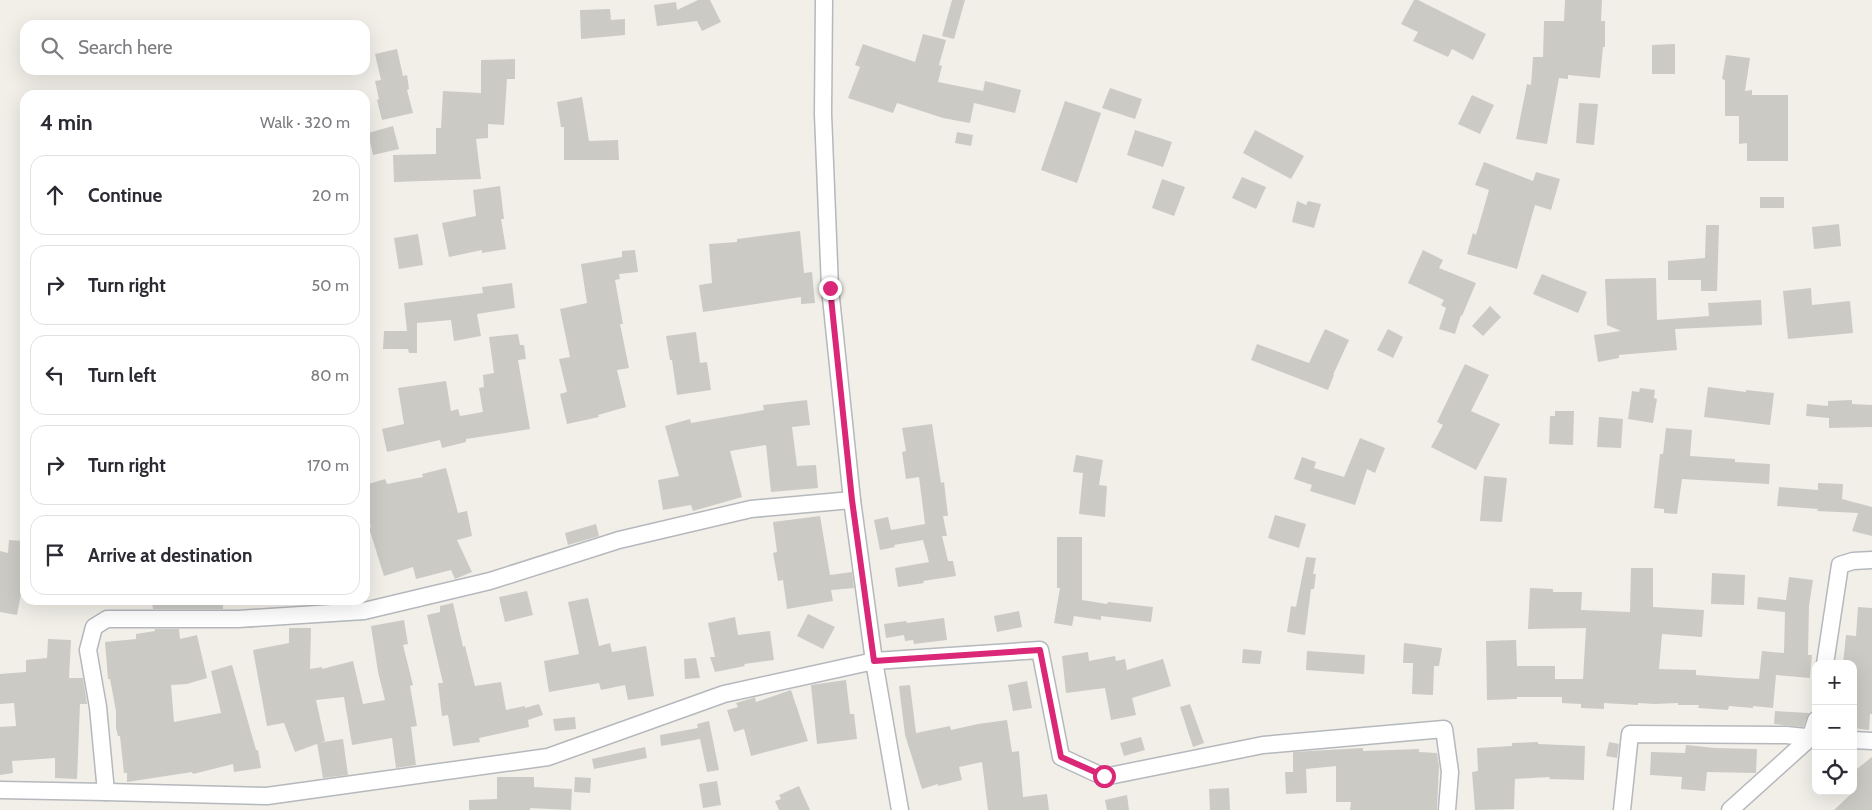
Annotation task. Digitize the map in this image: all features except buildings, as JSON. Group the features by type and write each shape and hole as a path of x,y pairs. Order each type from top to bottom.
{"street":[{"path":"824,0 822,114 830,288 852,500 874,661 900,810"},
{"path":"106,792 98,707 88,650 94,627 107,619 238,619 364,611 490,581 618,540 751,508 852,500"},
{"path":"1826,660 1840,565 1853,561 1872,560"},
{"path":"0,790 267,796 548,757 724,694 874,661 1040,650 1061,757 1104,776 1263,745 1444,729 1450,772 1446,810"},
{"path":"1622,810 1630,734 1786,734 1812,738"},
{"path":"1730,810 1812,739"},
{"path":"1857,740 1872,741"}],"route":[{"path":"830,288 852,500 874,661 1040,650 1061,757 1104,776"}]}
